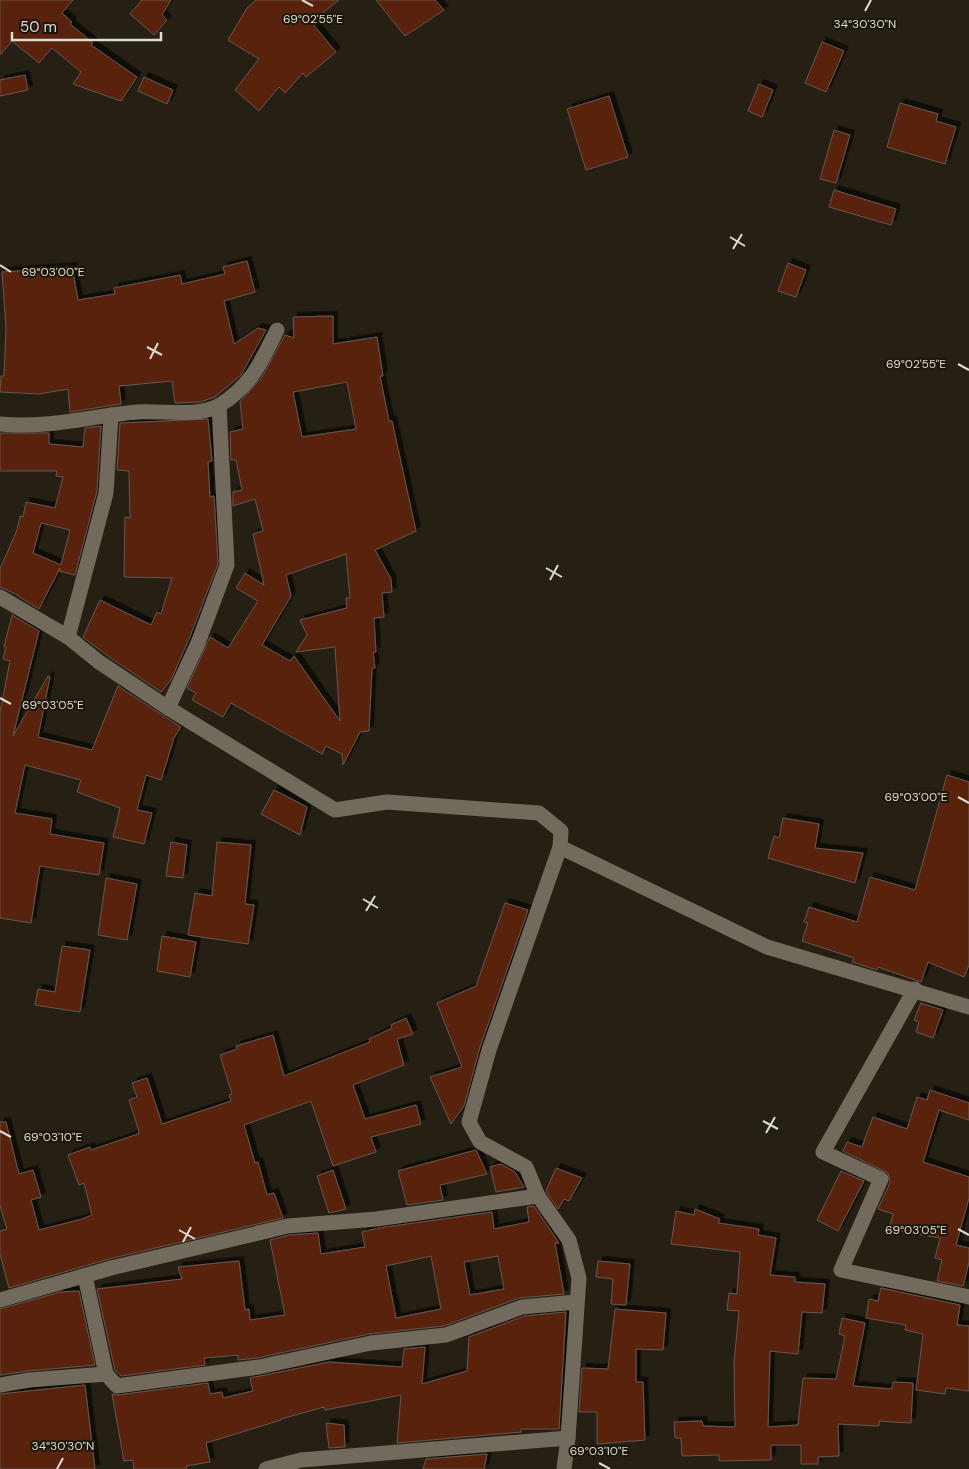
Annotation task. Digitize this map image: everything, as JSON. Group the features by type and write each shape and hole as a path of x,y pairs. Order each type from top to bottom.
{"street":[{"path":"0,424 46,424 139,412 185,413 218,406 253,377 277,330"},
{"path":"168,708 198,643 226,565 218,406"},
{"path":"68,636 106,493 111,415"},
{"path":"0,598 68,636 100,662 168,708 335,810 387,802 539,813 561,831 560,847 489,1050 469,1122 480,1142 526,1167 538,1196 569,1240 579,1278 568,1438 564,1469"},
{"path":"560,847 767,947 915,989 969,1007"},
{"path":"915,989 823,1152 881,1179 841,1270 969,1297"},
{"path":"0,1300 111,1268 288,1226 377,1219 538,1196"},
{"path":"85,1276 106,1374 117,1386 259,1367 371,1343 446,1335 522,1307 576,1302"},
{"path":"0,1385 28,1380 106,1374"},
{"path":"266,1469 301,1460 568,1438"}],"building":[{"path":"0,0 73,0 62,13 72,22 70,24 93,43 91,45 137,77 121,101 73,84 81,72 52,48 39,63 12,41 0,55"},
{"path":"142,0 171,0 162,15 167,20 154,35 130,14"},
{"path":"256,0 339,0 311,22 336,52 306,77 303,73 285,93 279,87 259,111 235,90 259,59 228,40 247,8"},
{"path":"376,0 435,0 444,10 405,36"},
{"path":"822,42 844,51 826,92 805,83"},
{"path":"25,75 28,90 0,96 0,80"},
{"path":"144,77 173,90 167,104 138,91"},
{"path":"759,84 773,90 762,117 748,111"},
{"path":"609,96 628,157 586,170 567,109"},
{"path":"900,103 938,114 936,121 956,127 945,164 887,147"},
{"path":"834,130 850,135 836,183 820,179"},
{"path":"834,190 896,209 891,225 829,207"},
{"path":"247,261 255,292 224,301 234,344 258,328 266,330 241,375 215,397 200,402 175,403 172,381 119,386 121,404 70,412 68,389 39,394 0,392 1,376 4,376 6,328 2,272 72,267 78,300 115,294 114,288 180,275 182,284 225,274 223,267"},
{"path":"788,263 806,270 796,297 778,291"},
{"path":"333,316 333,344 377,337 383,376 380,376 389,421 392,421 416,531 375,550 391,579 392,592 382,593 384,617 374,618 376,652 373,652 375,668 372,668 369,731 360,732 343,765 342,754 326,746 322,754 231,703 223,717 192,700 196,693 187,688 210,637 228,648 258,601 236,588 245,573 264,585 253,534 263,531 255,499 233,506 233,492 242,490 236,460 231,460 230,432 243,429 240,402 262,377 285,335 294,338 293,317","holes":["347,382 356,429 302,437 293,392","346,554 350,598 346,598 347,608 300,620 307,635 296,652 335,647 340,721 294,656 290,661 262,645 291,596 286,575"]},
{"path":"208,419 212,461 208,462 210,497 214,496 218,564 171,680 161,692 83,637 100,600 151,625 157,612 161,614 172,578 124,577 125,517 130,518 129,471 117,470 120,423"},
{"path":"101,426 97,491 75,575 59,571 60,568 39,609 18,595 0,587 0,569 17,530 20,516 23,517 26,502 55,508 63,477 56,476 57,471 0,471 0,433 49,433 49,444 83,447 85,428","holes":["41,523 70,530 61,565 33,553"]},
{"path":"12,615 39,631 13,736 48,676 50,677 38,737 92,750 118,686 181,727 174,738 161,780 146,775 137,810 152,813 144,844 113,837 120,808 77,792 81,780 25,765 15,813 52,819 50,834 104,843 99,875 40,866 31,923 0,918 0,712 10,661 3,659 6,647 4,647"},
{"path":"947,775 969,782 969,965 964,977 928,962 921,982 878,967 877,970 852,962 854,958 802,941 808,923 804,922 809,907 857,922 870,877 915,890"},
{"path":"274,790 307,807 300,835 261,814"},
{"path":"783,818 819,824 815,848 863,853 855,883 768,858 774,836 779,838"},
{"path":"171,842 187,845 183,878 166,876"},
{"path":"217,842 251,845 245,904 254,905 248,944 188,935 195,893 212,896"},
{"path":"106,878 137,884 127,940 98,935"},
{"path":"505,903 528,910 480,1047 464,1106 451,1124 430,1077 462,1067 437,1003 476,986"},
{"path":"162,936 196,942 190,977 157,971"},
{"path":"62,946 90,950 80,1012 35,1005 38,989 55,992"},
{"path":"921,1003 943,1010 933,1038 916,1032 919,1022 914,1020"},
{"path":"406,1018 413,1034 397,1039 404,1065 353,1085 365,1119 416,1105 421,1124 371,1137 376,1152 333,1166 311,1101 244,1125 255,1163 258,1162 267,1195 274,1193 283,1218 109,1259 9,1288 0,1254 0,1231 7,1229 0,1206 0,1122 6,1122 19,1174 33,1170 41,1197 31,1200 39,1230 82,1219 92,1215 84,1183 79,1185 68,1155 90,1147 91,1150 138,1134 139,1131 129,1100 137,1097 132,1083 147,1078 162,1124 231,1101 229,1095 232,1094 220,1055 237,1049 236,1046 273,1035 284,1076 370,1042 369,1039 392,1028 391,1025"},
{"path":"930,1090 969,1103 969,1120 939,1110 923,1162 969,1177 969,1198 956,1245 969,1248 969,1262 963,1286 937,1281 942,1260 935,1258 940,1238 889,1229 893,1214 878,1209 890,1183 888,1173 843,1151 847,1142 862,1147 873,1117 907,1129 917,1097 927,1100"},
{"path":"476,1150 487,1174 440,1185 443,1200 407,1205 398,1171"},
{"path":"501,1164 515,1172 524,1187 496,1192 490,1167"},
{"path":"556,1168 582,1178 569,1201 564,1199 558,1209 546,1191"},
{"path":"333,1170 346,1209 329,1213 317,1176"},
{"path":"841,1171 864,1181 838,1231 817,1220"},
{"path":"534,1206 559,1243 555,1243 564,1294 519,1298 444,1326 369,1334 257,1358 238,1360 238,1355 204,1358 205,1365 121,1376 115,1370 97,1289 182,1279 178,1267 239,1261 245,1310 249,1309 250,1320 285,1315 270,1240 289,1235 318,1233 321,1254 365,1247 362,1232 379,1228 492,1212 494,1229 529,1222 527,1207","holes":["431,1256 441,1309 396,1318 386,1266","498,1256 504,1289 470,1295 464,1262"]},
{"path":"695,1209 720,1219 718,1223 759,1229 758,1235 776,1238 770,1275 795,1277 795,1282 825,1284 822,1313 802,1312 798,1354 770,1351 768,1427 798,1425 803,1378 836,1379 845,1336 839,1334 842,1318 865,1323 853,1386 892,1389 893,1382 913,1383 911,1423 879,1421 879,1426 838,1424 839,1456 818,1457 818,1464 801,1464 801,1445 771,1445 771,1460 719,1461 719,1455 682,1456 681,1438 675,1438 674,1422 702,1421 703,1426 735,1427 734,1362 739,1311 727,1310 729,1293 737,1294 740,1252 671,1244 676,1211 694,1215"},
{"path":"598,1261 630,1264 626,1305 611,1304 613,1279 596,1277"},
{"path":"881,1288 960,1305 957,1325 969,1326 969,1391 946,1388 945,1394 916,1390 923,1334 905,1330 906,1325 866,1318 869,1299 878,1301"},
{"path":"79,1291 95,1365 0,1375 0,1309 60,1292"},
{"path":"615,1309 666,1313 663,1350 636,1349 636,1382 643,1382 645,1440 597,1444 597,1412 579,1412 582,1368 608,1369"},
{"path":"566,1312 559,1429 521,1429 521,1432 397,1443 401,1395 325,1410 324,1407 206,1443 210,1462 186,1466 187,1469 134,1469 133,1460 124,1461 112,1394 118,1395 208,1383 210,1394 222,1392 223,1398 253,1391 250,1378 329,1362 402,1367 404,1349 425,1347 422,1384 467,1371 469,1337 524,1316"},
{"path":"85,1385 95,1469 0,1469 0,1394"},
{"path":"326,1423 344,1425 345,1447 329,1448"},
{"path":"487,1454 484,1469 423,1469 426,1459"}]}
